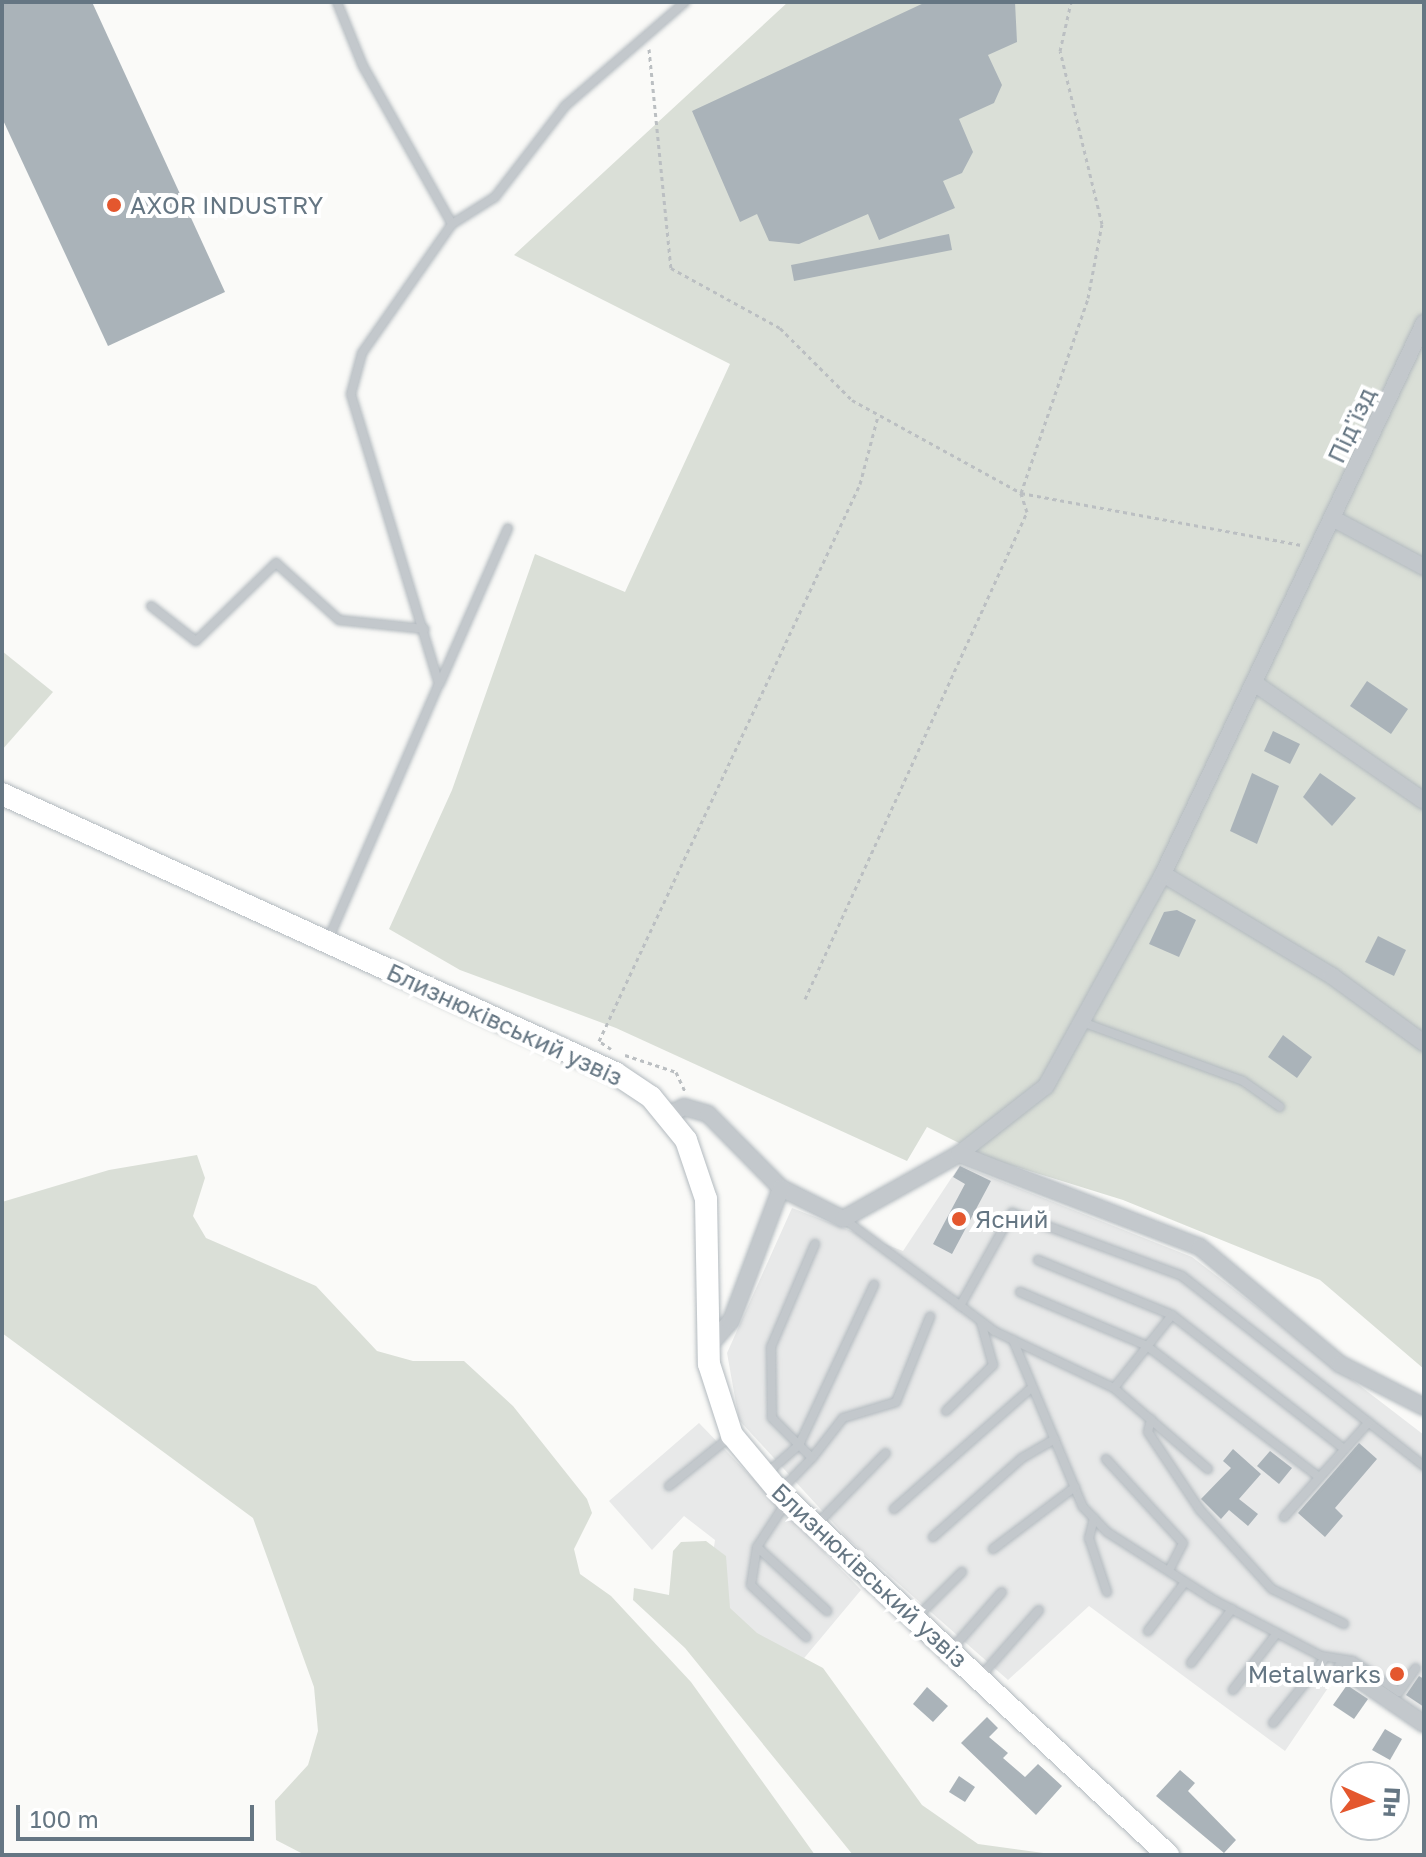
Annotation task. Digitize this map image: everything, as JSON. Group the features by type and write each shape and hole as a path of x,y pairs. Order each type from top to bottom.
{"street":[{"name":"Під'їзд","path":"843,1219 959,1154 1046,1086 1078,1021 1163,874 1257,685 1424,323"},
{"path":"1334,519 1424,567"},
{"path":"1257,685 1424,801"},
{"name":"Близнюківський узвіз","path":"2,794 615,1073 668,1115 706,1199 709,1346 732,1435 777,1489 1168,1855"},
{"path":"1163,874 1332,976 1424,1043"},
{"path":"668,1115 684,1107 708,1114 781,1188 843,1219"},
{"path":"959,1154 1200,1247 1340,1364 1424,1407"},
{"path":"709,1346 731,1321 781,1188"},
{"path":"1342,1668 1424,1724"}],"lane":[{"path":"337,2 363,66 452,224"},
{"path":"439,684 425,629 351,394 362,353 452,224 495,197 565,106 645,30 685,2"},
{"path":"327,943 508,528"},
{"path":"151,606 196,641 276,563 339,620 425,629"},
{"path":"1078,1021 1243,1081 1280,1107"},
{"path":"960,1306 1012,1213 1182,1276 1424,1466"},
{"path":"843,1219 981,1321 1013,1340 1114,1388 1208,1469"},
{"path":"812,1458 772,1418 766,1384 771,1347 815,1244"},
{"path":"1038,1260 1172,1315 1344,1449"},
{"path":"806,1637 751,1585 757,1547 777,1489 874,1285"},
{"path":"1020,1292 1147,1346 1319,1477"},
{"path":"1114,1388 1172,1315"},
{"path":"777,1489 812,1458 843,1418 896,1402 930,1317"},
{"path":"946,1411 993,1365 981,1321"},
{"path":"1013,1340 1029,1390 1055,1439 1075,1487 1094,1518 1185,1582 1342,1668"},
{"path":"894,1509 1029,1390"},
{"path":"1151,1419 1148,1432 1200,1510 1272,1589 1344,1624"},
{"path":"1284,1517 1369,1422"},
{"path":"669,1486 732,1435"},
{"path":"933,1537 1022,1458 1055,1439"},
{"path":"816,1526 886,1453"},
{"path":"1106,1459 1183,1543 1169,1571"},
{"path":"993,1549 1075,1487"},
{"path":"1094,1518 1089,1538 1107,1592"},
{"path":"757,1547 827,1611"},
{"path":"916,1619 962,1572"},
{"path":"1148,1631 1185,1582"},
{"path":"950,1650 1002,1592"},
{"path":"1191,1663 1232,1609"},
{"path":"980,1678 1039,1610"},
{"path":"1233,1690 1277,1633"},
{"path":"1321,1656 1353,1661 1399,1692 1416,1668"},
{"path":"1273,1723 1321,1656"}],"path":[{"path":"805,999 1027,512 1021,493 1088,298 1102,224 1060,51 1071,2"},
{"path":"645,30 658,96 671,268 780,328 878,416 1021,493 1321,546"},
{"path":"687,1097 676,1072 599,1041 860,484 878,416"}],"shaded area":[{"path":"788,2 1424,2 1424,1369 1320,1280 1123,1200 991,1159 927,1127 907,1161 616,1028 460,970 389,929 452,790 535,554 625,592 730,364 514,255"},
{"path":"2,651 53,692 2,750"},
{"path":"197,1155 205,1178 193,1216 206,1238 316,1286 377,1351 413,1361 464,1361 513,1406 587,1499 592,1513 574,1549 580,1574 611,1596 691,1682 815,1855 305,1855 276,1840 275,1801 308,1765 318,1731 314,1687 253,1518 2,1333 2,1202 109,1170"},
{"path":"960,1165 1192,1257 1424,1435 1422,1715 1345,1663 1285,1751 1089,1606 1008,1680 848,1539 739,1420 727,1353 792,1208 903,1251"},
{"path":"699,1423 861,1590 795,1669 721,1610 710,1573 715,1540 684,1516 652,1550 609,1501"},
{"path":"706,1541 726,1556 730,1608 757,1633 823,1668 922,1805 978,1844 1058,1855 853,1855 685,1648 633,1600 634,1588 669,1595 673,1551 681,1542"}],"building":[{"name":"AXOR INDUSTRY","path":"2,2 92,2 225,292 108,346 2,118"},
{"path":"926,2 1015,2 1017,42 988,55 1002,85 994,103 959,119 973,152 962,173 943,181 955,208 879,240 868,214 799,244 769,241 757,214 740,222 692,111"},
{"path":"949,234 952,250 794,281 791,265"},
{"path":"1367,681 1408,709 1391,734 1350,706"},
{"path":"1273,731 1300,744 1290,764 1264,751"},
{"path":"1252,773 1279,786 1257,844 1230,831"},
{"path":"1320,773 1356,798 1332,826 1303,797"},
{"path":"1177,910 1196,920 1179,957 1149,944 1164,912"},
{"path":"1378,936 1406,950 1394,976 1365,962"},
{"path":"1283,1035 1312,1057 1297,1078 1268,1057"},
{"name":"Ясний","path":"960,1166 991,1181 952,1254 933,1244 965,1184 953,1177"},
{"path":"1359,1443 1377,1459 1335,1508 1343,1516 1325,1537 1298,1513"},
{"path":"1233,1449 1261,1474 1239,1499 1258,1514 1248,1526 1229,1510 1221,1519 1201,1499 1231,1468 1223,1461"},
{"path":"1270,1451 1292,1468 1279,1484 1257,1466"},
{"path":"1419,1676 1424,1679 1424,1707 1406,1695"},
{"path":"1347,1685 1368,1699 1354,1719 1333,1705"},
{"path":"927,1687 948,1706 933,1722 913,1704"},
{"path":"987,1717 998,1728 989,1737 1008,1753 1003,1758 1025,1777 1038,1764 1062,1786 1036,1815 961,1743"},
{"path":"1385,1729 1402,1739 1390,1760 1372,1750"},
{"path":"1180,1770 1195,1783 1188,1791 1236,1840 1224,1853 1156,1796"},
{"path":"959,1776 975,1787 965,1802 949,1792"}],"place":[{"name":"AXOR INDUSTRY","path":"114,205"},
{"name":"Ясний","path":"959,1219"},
{"name":"Metalwarks","path":"1397,1674"}]}
